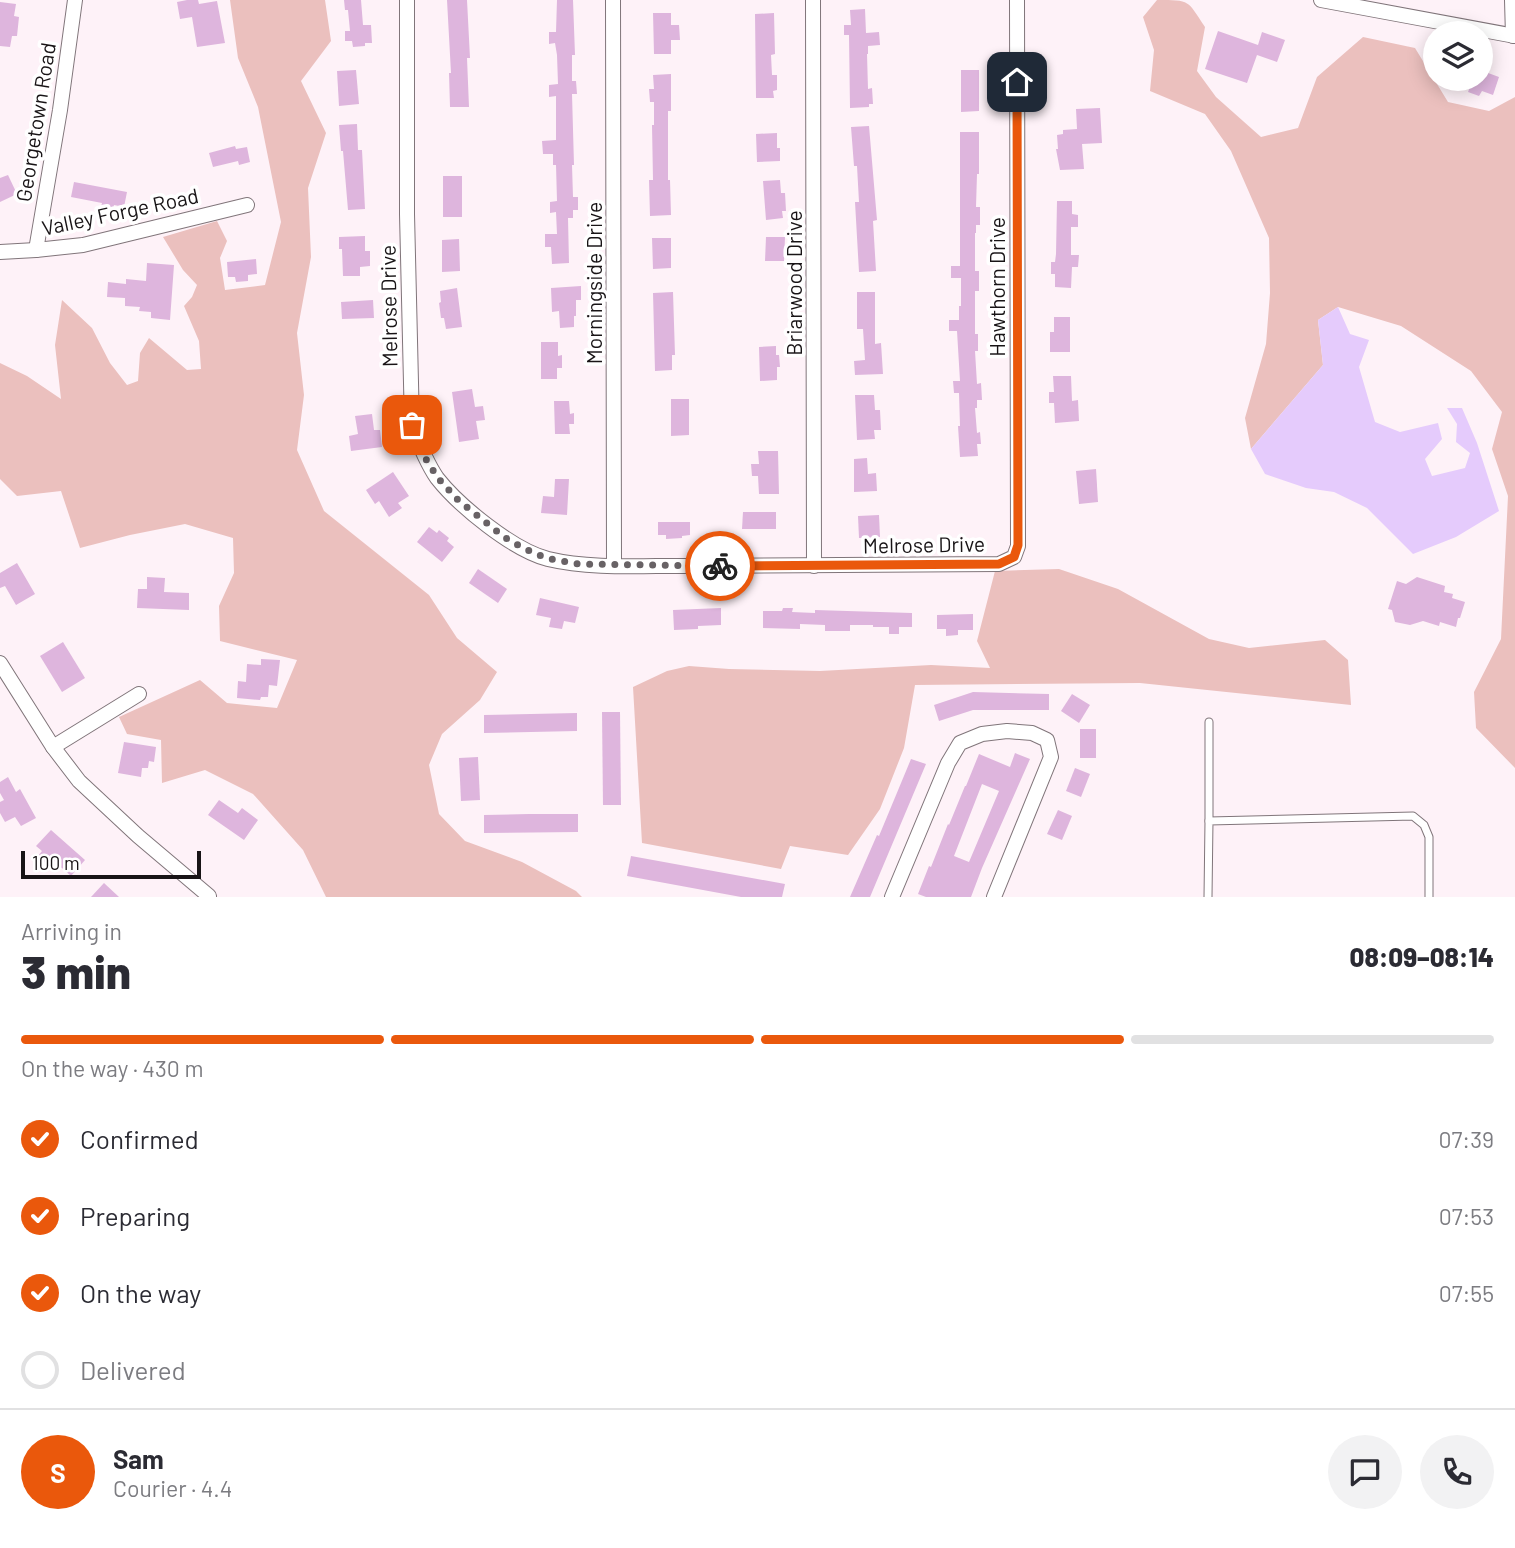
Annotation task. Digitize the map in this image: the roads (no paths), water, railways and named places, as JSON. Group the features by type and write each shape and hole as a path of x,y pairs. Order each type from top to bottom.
{"street":[{"name":"Georgetown Road","path":"36,250 60,110 75,0"},
{"name":"Melrose Drive","path":"407,0 407,214 412,425 422,453 438,478 458,500 504,537 523,548 546,558 579,564 999,564"},
{"name":"Morningside Drive","path":"613,0 614,565"},
{"name":"Briarwood Drive","path":"813,0 814,566"},
{"name":"Hawthorn Drive","path":"999,564 1014,557 1018,545 1017,0"},
{"path":"1321,0 1514,36 1512,0"},
{"name":"Valley Forge Road","path":"0,251 83,245 247,205"},
{"path":"0,663 52,747 79,781 209,897"},
{"path":"52,747 139,694"},
{"path":"892,897 948,763 960,743 982,734 1007,731 1032,733 1047,740 1052,757 994,897"}],"lane":[{"path":"1209,722 1209,897"},
{"path":"1209,821 1413,816 1424,825 1429,837 1429,897"}]}
